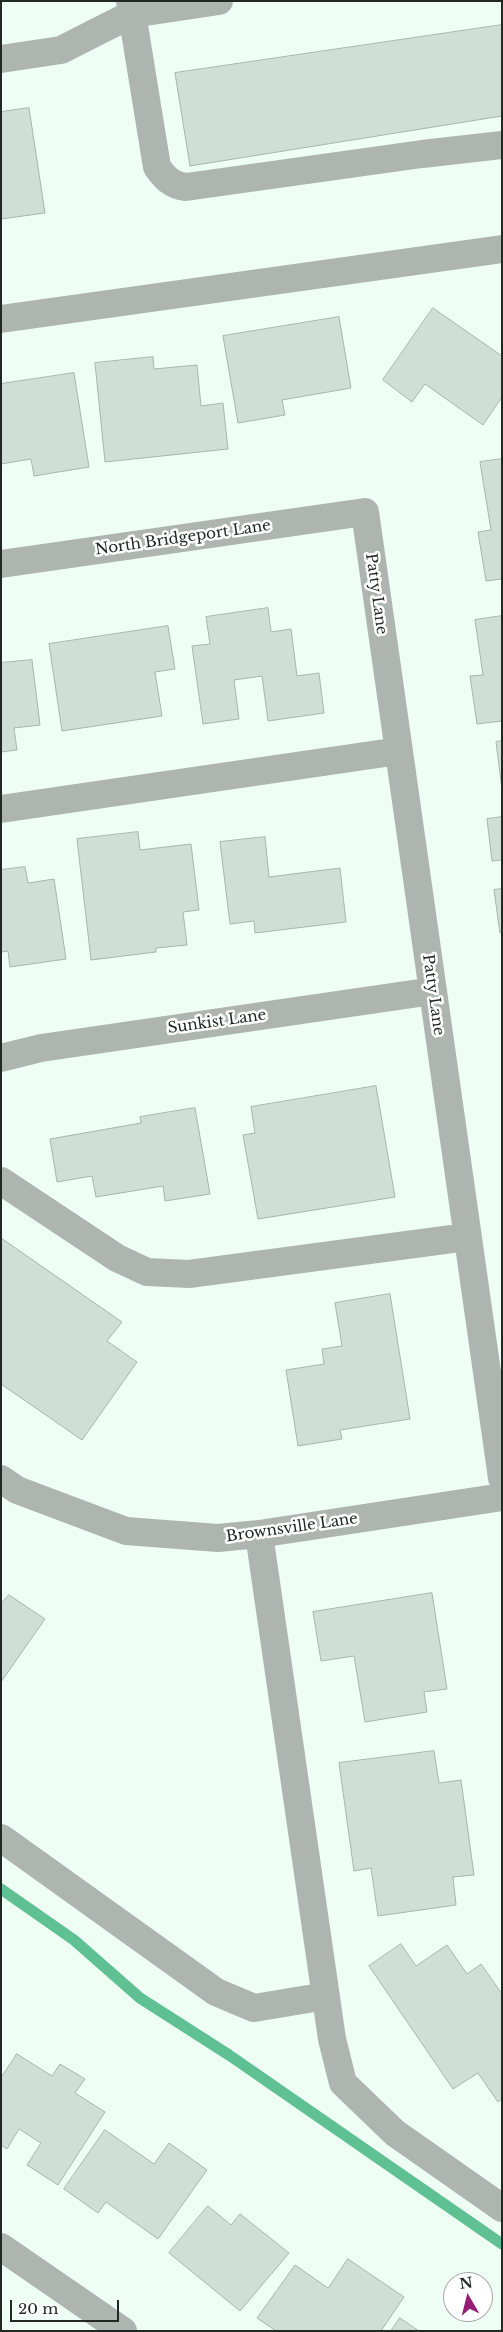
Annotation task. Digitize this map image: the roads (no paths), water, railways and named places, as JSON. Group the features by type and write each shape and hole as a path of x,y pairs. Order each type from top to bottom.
{"street":[{"path":"1,59 61,50 131,8 219,1"},
{"path":"131,8 157,167 167,180 177,186 186,187 422,154 502,145"},
{"path":"1,319 502,249"},
{"name":"North Bridgeport Lane","path":"1,564 364,512"},
{"name":"Patty Lane","path":"364,512 502,1478"},
{"path":"1,808 399,750"},
{"name":"Sunkist Lane","path":"1,1058 41,1048 433,991"},
{"path":"1,1181 117,1258 147,1272 189,1274 468,1237"},
{"name":"Brownsville Lane","path":"1,1479 18,1490 126,1531 218,1538 259,1534 502,1497"},
{"path":"259,1534 332,2039 343,2083 395,2133 502,2208"},
{"path":"1,1838 216,1992 254,2008 326,1996"},
{"path":"1,2247 123,2331"}],"waterway":[{"path":"1,1889 74,1940 140,1998 229,2055 502,2244"}]}
